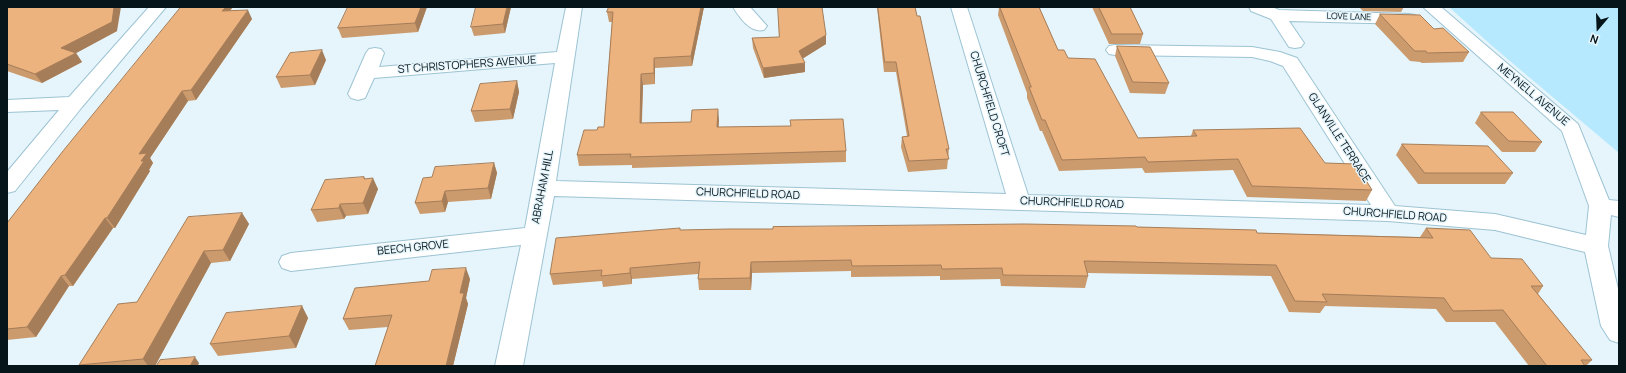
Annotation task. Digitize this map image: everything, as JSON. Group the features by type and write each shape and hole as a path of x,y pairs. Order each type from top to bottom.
{"street":[{"path":"7,186 75,103 158,7"},
{"name":"ABRAHAM HILL","path":"509,366 544,188 574,7"},
{"path":"741,7 758,26"},
{"name":"CHURCHFIELD CROFT","path":"959,7 1019,201"},
{"name":"LOVE LANE","path":"1258,7 1277,15 1438,13"},
{"name":"MEYNELL AVENUE","path":"1438,13 1571,128 1610,207"},
{"path":"1115,50 1252,52 1274,56 1292,53 1277,15"},
{"path":"358,94 375,53"},
{"name":"GLANVILLE TERRACE","path":"1292,53 1388,213"},
{"name":"ST CHRISTOPHERS AVENUE","path":"368,73 565,57"},
{"path":"7,106 75,103"},
{"name":"CHURCHFIELD ROAD","path":"544,188 1388,213 1495,222 1596,246"},
{"path":"1610,207 1600,225 1596,246 1614,326 1619,333"},
{"name":"BEECH GROVE","path":"291,262 534,235"}],"shaded area":[{"path":"1449,7 1619,7 1619,153 1491,45"}],"building":[{"path":"7,7 114,7 112,22 61,48 76,53 35,74 7,64"},
{"path":"181,7 226,7 222,11 248,10 191,90 182,91 139,154 147,153 141,161 144,161 107,218 105,218 65,275 61,276 27,327 7,329 7,223 63,151"},
{"path":"348,7 421,7 415,23 338,28"},
{"path":"476,7 507,7 503,24 471,27"},
{"path":"609,7 701,7 691,56 654,58 654,73 641,74 640,123 691,122 692,110 718,109 717,127 791,126 790,120 843,119 846,151 630,157 631,154 577,155 584,130 597,130 598,127 604,127 613,12 607,12"},
{"path":"778,7 822,7 826,35 799,51 805,63 763,68 752,38 779,37"},
{"path":"878,7 915,7 917,16 920,16 949,149 946,149 949,159 909,161 902,137 909,136 896,62 885,62"},
{"path":"1000,7 1039,7 1058,50 1064,50 1068,58 1095,59 1138,138 1197,136 1193,130 1300,128 1325,163 1356,164 1372,190 1252,186 1238,159 1148,162 1145,157 1062,160 1045,120 1042,120"},
{"path":"1099,7 1130,7 1143,34 1112,34"},
{"path":"1380,14 1420,15 1434,29 1443,28 1469,52 1427,53 1426,51 1415,51"},
{"path":"1117,46 1150,47 1169,83 1133,82"},
{"path":"322,50 310,75 276,77 290,53"},
{"path":"517,81 510,109 471,111 480,84"},
{"path":"1481,112 1513,112 1542,142 1509,141"},
{"path":"1402,144 1488,146 1513,173 1425,173"},
{"path":"494,163 488,188 445,191 442,201 415,203 423,178 432,177 435,167"},
{"path":"364,177 364,179 373,178 363,203 340,204 339,208 311,210 325,180"},
{"path":"242,213 223,250 204,251 143,359 79,365 118,304 137,302 188,217"},
{"path":"1025,224 1256,230 1257,233 1433,238 1426,228 1470,230 1491,258 1522,259 1543,286 1531,286 1592,360 1581,360 1585,366 1547,366 1503,310 1453,311 1444,298 1322,294 1327,302 1295,301 1276,265 1084,261 1088,276 1003,275 1002,268 942,269 941,265 852,266 851,260 751,262 750,278 698,279 700,262 630,268 630,273 601,276 602,270 550,274 556,238 680,228 680,230 773,229 773,227"},
{"path":"466,268 460,293 464,293 446,366 375,366 392,315 343,319 355,288 429,281 432,270"},
{"path":"302,306 289,336 210,344 226,313"},
{"path":"195,357 190,366 156,366 160,360"}]}
